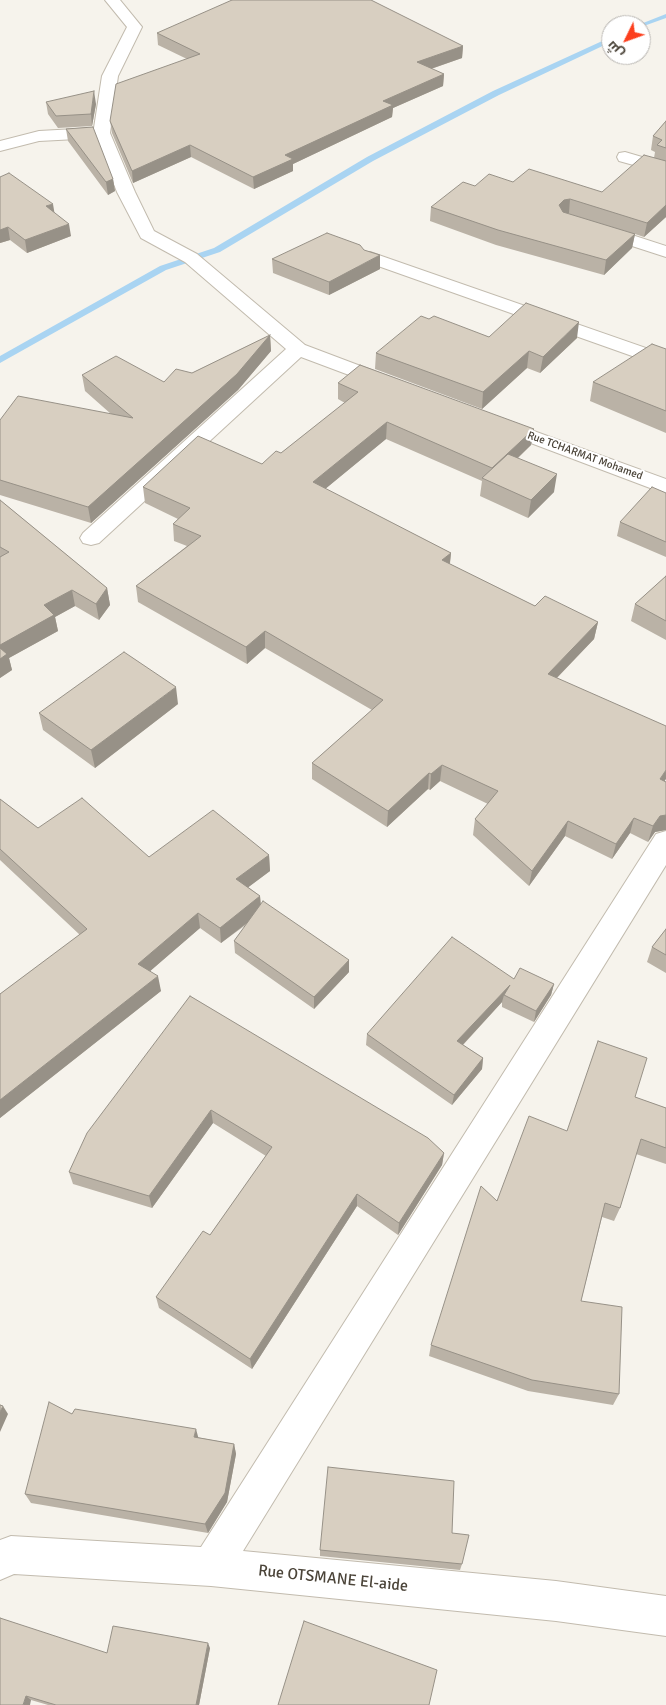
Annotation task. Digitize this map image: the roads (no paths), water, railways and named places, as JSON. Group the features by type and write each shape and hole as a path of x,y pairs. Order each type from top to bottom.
{"street":[{"path":"112,0 135,27 110,76 102,133 126,192 147,234 191,258 298,349 408,390"},
{"path":"0,146 39,136 102,133"},
{"path":"625,157 666,169"},
{"path":"586,226 666,252"},
{"path":"370,257 666,362"},
{"path":"91,538 298,349"},
{"name":"Rue TCHARMAT Mohamed","path":"482,418 666,487"},
{"path":"211,1567 666,842"},
{"name":"Rue OTSMANE El-aide","path":"0,1561 11,1555 211,1567 556,1602 666,1616"}],"waterway":[{"path":"651,21 666,16"},
{"path":"0,360 163,268 217,250 370,159 496,93 601,44"}]}
